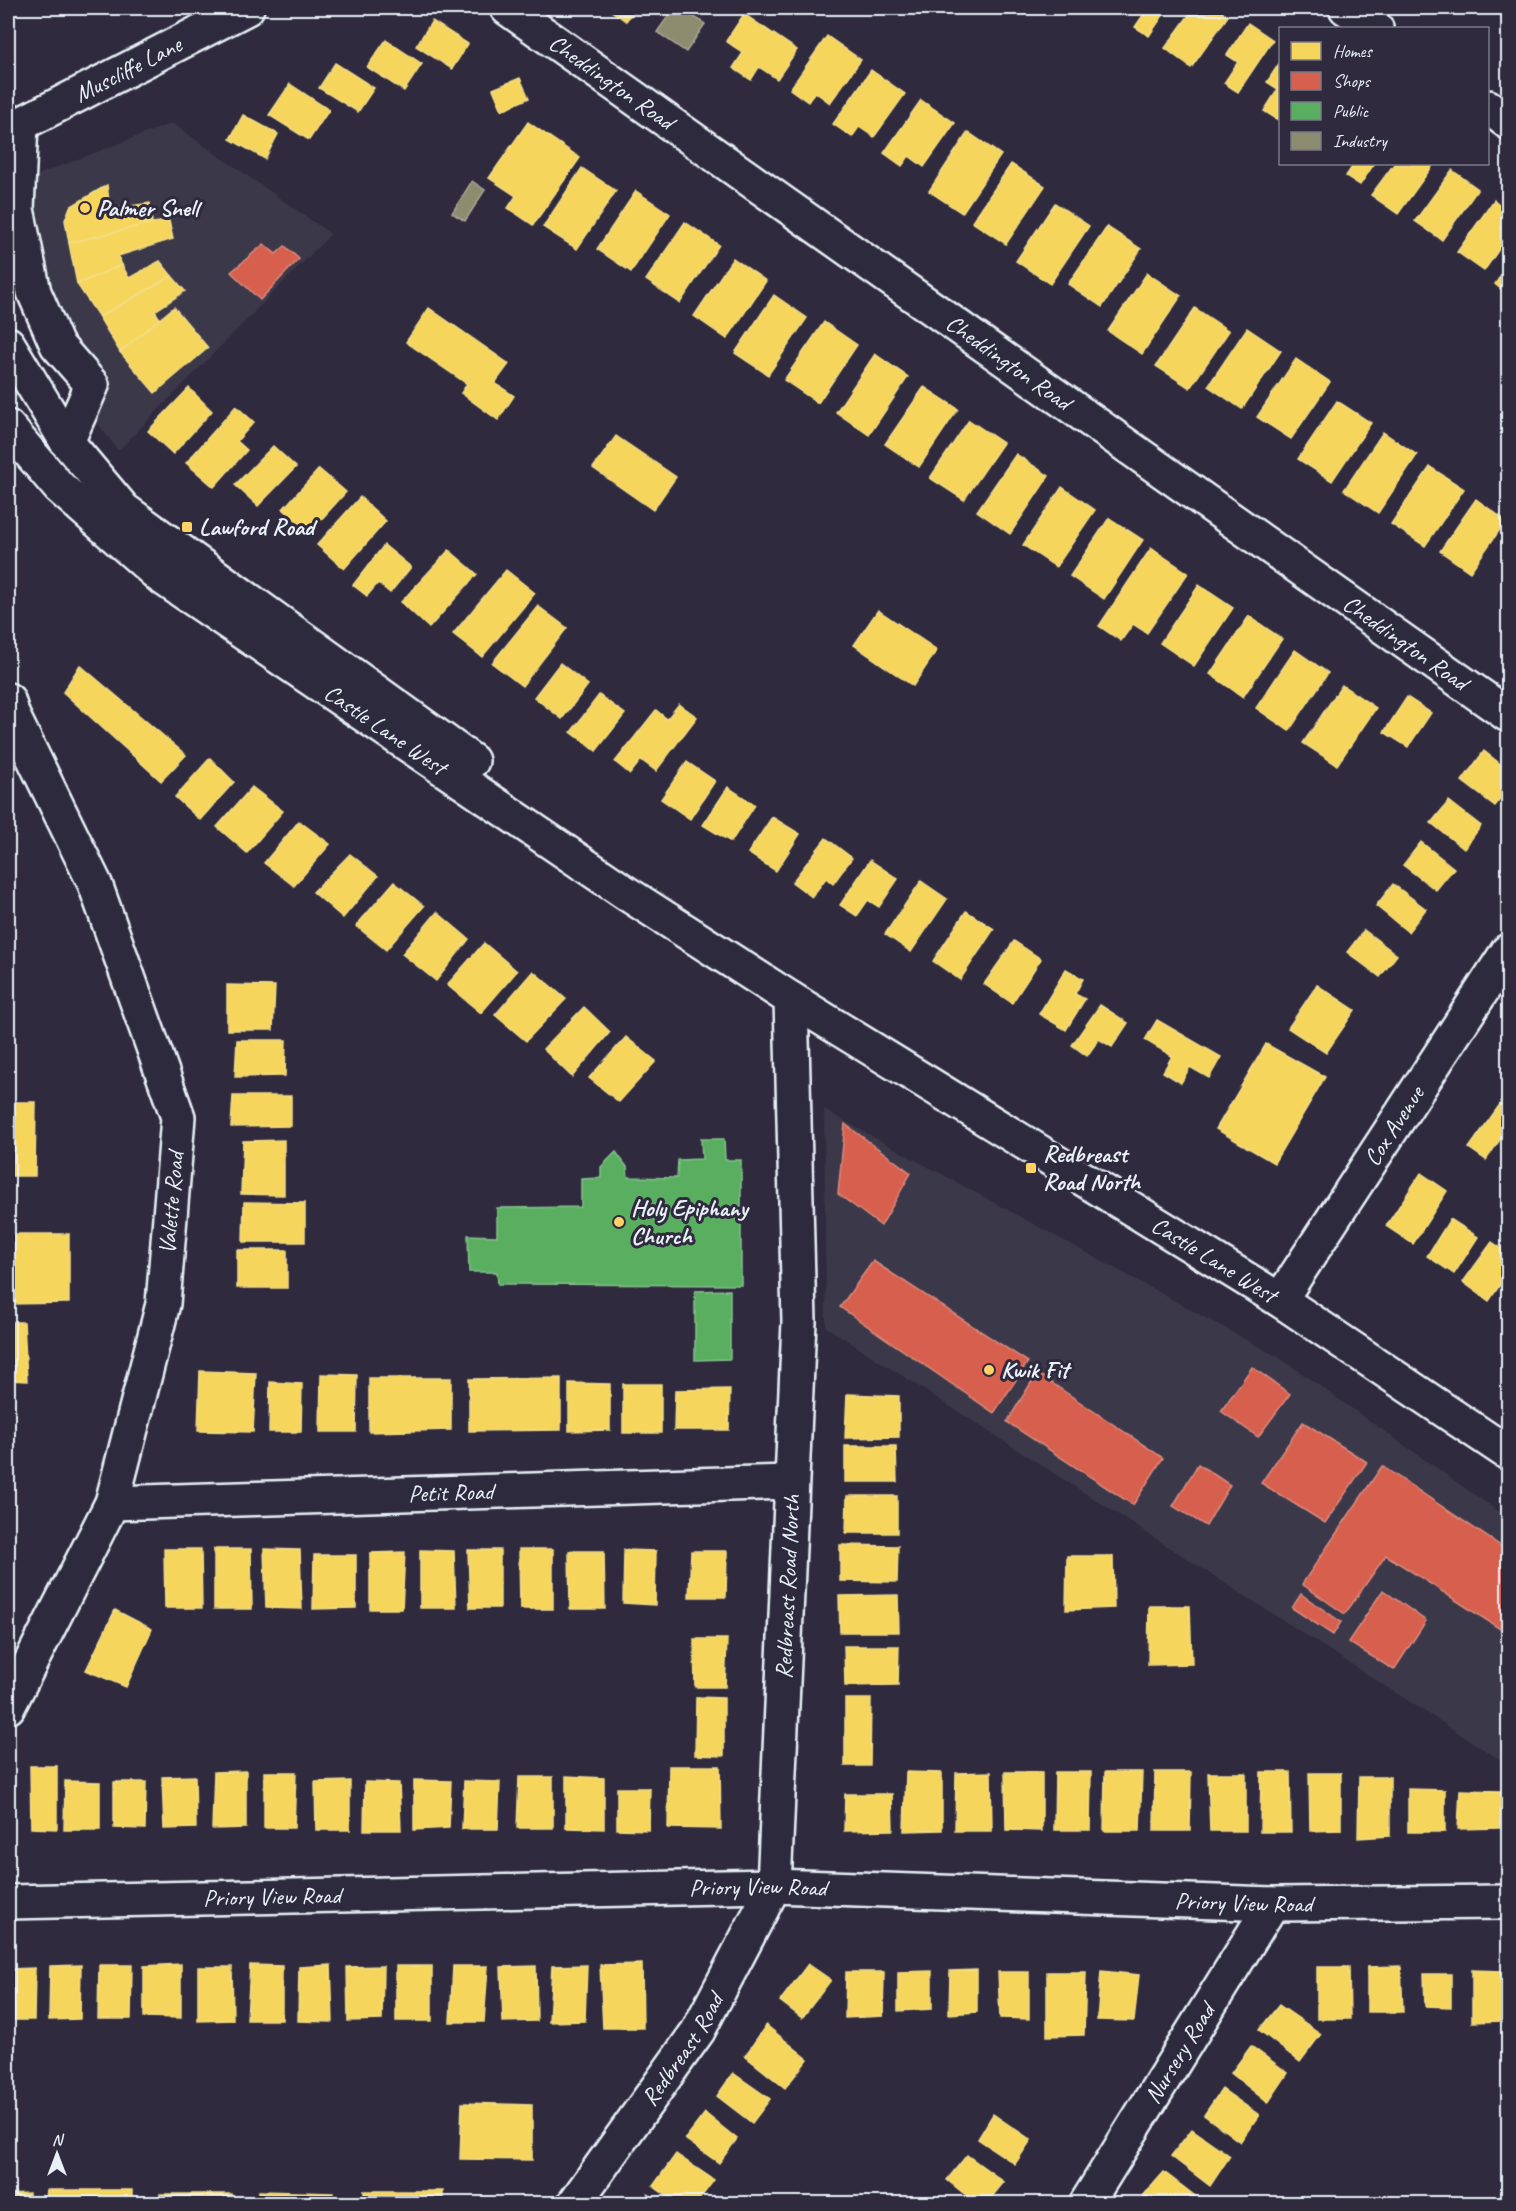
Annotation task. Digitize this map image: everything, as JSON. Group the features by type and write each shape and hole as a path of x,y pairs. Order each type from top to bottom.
{"street":[{"name":"Muscliffe Lane","path":"14,126 247,8"},
{"name":"Cheddington Road","path":"507,8 1509,716"},
{"path":"1346,8 1374,27"},
{"path":"1489,108 1509,122"},
{"path":"14,126 17,209 34,292 57,345 92,385 67,442"},
{"name":"Castle Lane West","path":"8,344 67,442 124,510 680,913 791,999"},
{"name":"Castle Lane West","path":"8,427 59,487 160,576 626,893 791,999 1280,1300 1509,1453"},
{"name":"Valette Road","path":"8,700 13,716 95,884 178,1117 163,1304 112,1503 8,1707"},
{"name":"Cox Avenue","path":"1280,1300 1509,951"},
{"name":"Redbreast Road North","path":"774,1886 799,1322 791,999"},
{"name":"Petit Road","path":"112,1503 791,1482"},
{"name":"Priory View Road","path":"8,1902 774,1886 1272,1904 1509,1902"},
{"name":"Redbreast Road","path":"574,2204 698,2031 774,1886"},
{"name":"Nursery Road","path":"1086,2204 1272,1904"}],"shaded area":[{"path":"172,123 331,234 118,451 64,377 8,289 8,194 42,173"},
{"path":"824,1110 1280,1358 1508,1518 1508,1765 826,1327"}],"building: Homes":[{"path":"607,8 636,8 626,21"},
{"path":"1148,8 1168,8 1149,36 1135,27"},
{"path":"1194,8 1216,8 1228,16 1191,68 1165,48"},
{"path":"744,14 797,50 777,79 759,67 751,80 733,68 743,53 726,41"},
{"path":"432,21 468,44 452,69 416,46"},
{"path":"1248,23 1273,40 1238,92 1224,83 1238,62 1227,55"},
{"path":"827,36 861,60 830,103 815,92 808,102 790,89"},
{"path":"386,40 422,64 404,91 367,67"},
{"path":"335,63 374,88 358,112 319,88"},
{"path":"1279,64 1278,120 1264,111 1278,89 1267,82"},
{"path":"871,70 905,94 874,137 859,127 852,137 833,124"},
{"path":"520,78 529,98 502,110 493,89"},
{"path":"290,84 329,110 309,140 269,115"},
{"path":"921,100 955,123 924,167 909,156 902,166 884,153"},
{"path":"243,115 278,134 265,159 230,139"},
{"path":"528,122 580,158 533,225 508,208 516,196 489,178"},
{"path":"968,132 1001,155 962,213 929,191"},
{"path":"1011,164 1045,186 1006,244 972,222"},
{"path":"1353,165 1373,165 1360,185 1346,176"},
{"path":"1393,165 1433,165 1398,214 1371,195"},
{"path":"582,168 616,191 577,249 543,227"},
{"path":"1452,170 1478,189 1442,240 1415,221"},
{"path":"107,185 110,209 150,203 152,223 69,243 65,220 70,207"},
{"path":"636,191 670,214 631,272 597,249"},
{"path":"1494,200 1508,211 1508,236 1484,271 1457,252"},
{"path":"1055,203 1089,226 1050,284 1016,261"},
{"path":"169,221 173,239 118,256 122,265 77,284 69,243"},
{"path":"685,222 719,245 680,303 646,280"},
{"path":"1107,227 1141,249 1102,307 1068,284"},
{"path":"733,258 766,281 727,339 694,316"},
{"path":"160,261 172,276 99,317 77,284 122,265 129,278"},
{"path":"1508,265 1508,295 1495,284"},
{"path":"1147,273 1181,296 1142,354 1108,331"},
{"path":"172,276 185,291 155,311 160,319 120,352 99,317"},
{"path":"774,295 807,318 768,375 735,353"},
{"path":"174,307 208,348 155,393 120,352"},
{"path":"429,308 509,364 495,383 514,396 498,420 461,393 467,384 406,342"},
{"path":"1195,308 1229,331 1190,388 1156,366"},
{"path":"824,322 857,345 818,403 784,380"},
{"path":"1247,328 1281,351 1242,409 1208,386"},
{"path":"875,354 908,377 869,435 836,412"},
{"path":"1296,359 1330,382 1291,439 1257,417"},
{"path":"924,387 958,409 919,467 885,444"},
{"path":"189,388 212,411 173,454 148,431"},
{"path":"1337,401 1371,423 1332,481 1298,459"},
{"path":"236,406 254,422 237,441 247,450 214,487 186,463"},
{"path":"969,420 1003,443 964,500 930,478"},
{"path":"1383,432 1417,455 1378,513 1344,490"},
{"path":"616,436 676,477 653,510 593,468"},
{"path":"273,446 296,467 258,506 235,485"},
{"path":"1016,454 1049,476 1010,534 977,511"},
{"path":"1430,467 1464,489 1425,546 1391,524"},
{"path":"319,469 346,492 310,532 283,509"},
{"path":"1062,487 1095,510 1056,567 1023,545"},
{"path":"360,497 386,521 344,569 317,545"},
{"path":"1476,499 1506,521 1470,572 1440,551"},
{"path":"1109,518 1143,540 1104,599 1070,576"},
{"path":"384,545 411,567 390,593 378,583 367,596 353,585"},
{"path":"1151,548 1188,573 1147,633 1133,624 1121,641 1099,626"},
{"path":"449,550 477,574 429,628 401,602"},
{"path":"506,570 535,593 482,657 453,634"},
{"path":"1199,585 1233,608 1194,666 1160,643"},
{"path":"538,606 567,628 522,686 492,663"},
{"path":"878,610 937,650 913,686 854,645"},
{"path":"1249,616 1282,639 1243,697 1210,674"},
{"path":"1295,650 1328,673 1289,731 1256,708"},
{"path":"560,663 588,685 562,719 534,697"},
{"path":"80,665 186,755 161,781 63,692"},
{"path":"1342,685 1376,708 1337,765 1303,743"},
{"path":"599,695 625,714 596,751 571,732"},
{"path":"1407,697 1431,713 1408,747 1384,732"},
{"path":"679,704 697,717 656,771 641,760 630,774 615,762 656,710 667,719"},
{"path":"1484,751 1508,770 1508,789 1495,806 1462,781"},
{"path":"210,758 234,782 200,820 175,797"},
{"path":"687,762 715,781 690,819 661,799"},
{"path":"252,787 283,811 247,853 217,827"},
{"path":"728,787 755,805 731,842 703,825"},
{"path":"1449,801 1481,826 1464,849 1431,823"},
{"path":"772,817 800,834 776,871 748,853"},
{"path":"299,821 330,844 294,886 264,863"},
{"path":"826,838 852,858 833,884 826,878 812,897 792,882"},
{"path":"1421,842 1454,868 1436,890 1403,865"},
{"path":"350,854 378,876 343,918 313,892"},
{"path":"870,860 898,879 879,907 868,900 857,916 840,905"},
{"path":"921,881 947,899 911,952 885,934"},
{"path":"394,882 424,906 386,950 356,926"},
{"path":"1393,884 1426,909 1408,932 1376,906"},
{"path":"966,911 994,929 960,980 933,961"},
{"path":"437,912 469,939 436,981 402,954"},
{"path":"1364,930 1397,955 1380,977 1347,952"},
{"path":"1014,941 1041,959 1012,1003 984,984"},
{"path":"484,943 517,971 481,1013 447,985"},
{"path":"1066,969 1083,979 1075,994 1085,999 1066,1030 1039,1014"},
{"path":"533,971 566,999 526,1041 495,1015"},
{"path":"227,985 275,986 273,1030 227,1030"},
{"path":"1317,985 1355,1010 1326,1053 1288,1028"},
{"path":"1100,1005 1128,1023 1112,1047 1099,1039 1087,1056 1072,1045"},
{"path":"584,1007 610,1032 572,1077 543,1049"},
{"path":"1157,1020 1221,1057 1209,1078 1190,1067 1181,1083 1163,1072 1172,1056 1145,1040"},
{"path":"626,1037 656,1061 619,1102 589,1078"},
{"path":"237,1040 286,1040 285,1076 235,1077"},
{"path":"1266,1044 1325,1077 1274,1163 1216,1129"},
{"path":"1508,1093 1508,1128 1486,1160 1469,1148"},
{"path":"233,1096 291,1096 291,1126 231,1127"},
{"path":"8,1102 36,1102 35,1176 8,1176"},
{"path":"284,1140 284,1195 241,1194 243,1141"},
{"path":"1421,1173 1447,1191 1413,1244 1386,1226"},
{"path":"244,1202 305,1203 305,1242 243,1242"},
{"path":"1450,1219 1478,1237 1454,1274 1427,1256"},
{"path":"8,1234 69,1234 69,1303 8,1304"},
{"path":"1492,1242 1508,1253 1508,1273 1489,1301 1463,1282"},
{"path":"237,1250 287,1250 287,1288 237,1288"},
{"path":"8,1322 24,1322 27,1381 8,1380"},
{"path":"200,1371 256,1373 253,1432 198,1431"},
{"path":"321,1374 357,1375 356,1432 320,1432"},
{"path":"369,1378 451,1378 451,1430 369,1432"},
{"path":"561,1378 561,1430 469,1431 469,1379"},
{"path":"270,1382 302,1384 301,1432 269,1432"},
{"path":"569,1383 610,1384 610,1430 569,1431"},
{"path":"623,1384 661,1384 661,1433 623,1433"},
{"path":"730,1389 729,1430 674,1430 675,1390"},
{"path":"847,1394 899,1396 899,1437 845,1438"},
{"path":"845,1446 896,1446 897,1482 845,1482"},
{"path":"847,1496 897,1496 897,1533 846,1533"},
{"path":"840,1545 898,1546 897,1582 840,1581"},
{"path":"164,1549 201,1549 202,1608 165,1608"},
{"path":"214,1549 251,1549 252,1609 214,1609"},
{"path":"264,1549 300,1550 302,1609 266,1608"},
{"path":"519,1549 553,1549 553,1609 520,1609"},
{"path":"420,1550 454,1551 456,1608 420,1608"},
{"path":"468,1550 500,1550 500,1608 470,1608"},
{"path":"624,1550 656,1551 655,1605 623,1603"},
{"path":"569,1551 604,1551 605,1609 570,1609"},
{"path":"691,1551 727,1551 726,1597 689,1597"},
{"path":"405,1552 402,1609 370,1609 370,1553"},
{"path":"314,1555 356,1555 356,1608 313,1609"},
{"path":"1067,1556 1113,1556 1114,1608 1066,1610"},
{"path":"898,1595 899,1632 840,1632 839,1596"},
{"path":"1149,1606 1190,1606 1192,1664 1148,1665"},
{"path":"115,1610 152,1629 126,1687 86,1670"},
{"path":"694,1639 727,1639 725,1687 695,1687"},
{"path":"844,1646 899,1646 898,1685 845,1686"},
{"path":"696,1697 724,1698 724,1756 695,1755"},
{"path":"845,1699 871,1699 870,1766 845,1766"},
{"path":"30,1766 57,1766 57,1829 31,1828"},
{"path":"669,1766 720,1766 721,1829 668,1828"},
{"path":"246,1771 246,1828 212,1829 214,1772"},
{"path":"264,1772 296,1772 294,1828 264,1828"},
{"path":"906,1772 942,1773 942,1830 904,1831"},
{"path":"991,1772 992,1831 955,1831 956,1773"},
{"path":"1005,1772 1042,1772 1042,1831 1006,1830"},
{"path":"1055,1772 1091,1772 1090,1830 1054,1830"},
{"path":"1105,1772 1142,1772 1140,1831 1104,1831"},
{"path":"1155,1772 1191,1772 1190,1831 1154,1831"},
{"path":"1261,1772 1290,1772 1291,1832 1260,1832"},
{"path":"1208,1773 1246,1773 1246,1831 1210,1831"},
{"path":"1309,1773 1341,1773 1341,1830 1310,1831"},
{"path":"195,1776 196,1828 164,1829 162,1777"},
{"path":"566,1776 604,1778 604,1829 566,1828"},
{"path":"519,1777 553,1777 553,1828 517,1828"},
{"path":"1359,1777 1390,1777 1390,1836 1358,1838"},
{"path":"414,1780 451,1781 449,1828 414,1830"},
{"path":"65,1781 100,1782 100,1830 64,1830"},
{"path":"350,1781 350,1830 316,1830 315,1782"},
{"path":"464,1781 500,1782 498,1829 462,1829"},
{"path":"114,1782 146,1782 145,1829 114,1828"},
{"path":"365,1782 399,1783 401,1830 364,1830"},
{"path":"617,1788 650,1788 649,1830 617,1829"},
{"path":"1408,1789 1445,1790 1445,1832 1408,1832"},
{"path":"1460,1790 1501,1791 1500,1828 1458,1829"},
{"path":"845,1794 892,1794 893,1830 844,1831"},
{"path":"181,1964 181,2018 144,2017 144,1966"},
{"path":"642,1964 643,2028 603,2028 600,1965"},
{"path":"808,1964 831,1980 802,2018 780,2001"},
{"path":"81,1965 80,2019 49,2020 50,1966"},
{"path":"99,1965 132,1965 131,2019 98,2019"},
{"path":"250,1965 282,1966 282,2020 247,2020"},
{"path":"331,1965 333,2022 298,2021 299,1967"},
{"path":"587,1965 585,2021 549,2022 552,1966"},
{"path":"383,1966 382,2020 348,2021 347,1967"},
{"path":"396,1966 432,1966 432,2021 396,2021"},
{"path":"453,1966 488,1966 484,2022 450,2022"},
{"path":"536,1966 537,2021 503,2022 501,1967"},
{"path":"1401,1966 1403,2012 1367,2012 1367,1967"},
{"path":"198,1967 232,1967 233,2020 198,2021"},
{"path":"1317,1967 1349,1967 1350,2019 1317,2019"},
{"path":"35,1968 34,2020 8,2020 8,1969"},
{"path":"977,1970 977,2012 949,2014 950,1971"},
{"path":"1472,1970 1503,1971 1503,2021 1472,2022"},
{"path":"932,1971 932,2009 898,2011 898,1972"},
{"path":"1101,1971 1139,1975 1134,2021 1097,2020"},
{"path":"846,1972 884,1972 883,2016 845,2018"},
{"path":"998,1972 1029,1972 1029,2019 1000,2018"},
{"path":"1047,1972 1086,1972 1084,2035 1047,2036"},
{"path":"1424,1974 1451,1974 1451,2007 1425,2006"},
{"path":"1279,2005 1321,2034 1300,2062 1259,2030"},
{"path":"766,2025 808,2059 785,2088 745,2056"},
{"path":"1251,2046 1288,2073 1268,2103 1231,2073"},
{"path":"8,2054 11,2054 11,2099 8,2099"},
{"path":"733,2073 770,2099 752,2123 717,2096"},
{"path":"1222,2089 1259,2115 1240,2142 1204,2115"},
{"path":"462,2103 532,2105 532,2160 460,2159"},
{"path":"705,2113 737,2139 719,2163 685,2139"},
{"path":"993,2114 1031,2140 1015,2164 978,2139"},
{"path":"1192,2129 1230,2156 1210,2186 1171,2156"},
{"path":"676,2154 714,2180 696,2204 678,2204 653,2186"},
{"path":"967,2155 1004,2182 986,2204 977,2204 947,2180"},
{"path":"1164,2172 1199,2199 1196,2204 1154,2204 1143,2196"},
{"path":"46,2190 132,2190 132,2204 47,2204"},
{"path":"259,2191 333,2193 332,2204 259,2204"},
{"path":"364,2191 443,2191 443,2204 364,2204"},
{"path":"29,2193 29,2204 8,2204 8,2194"},
{"path":"160,2194 232,2194 232,2204 159,2204"},
{"path":"648,2194 663,2204 641,2204"}],"building: Shops":[{"path":"264,244 276,254 285,246 299,259 260,300 231,272"},
{"path":"845,1124 911,1173 881,1226 838,1194"},
{"path":"873,1261 1028,1362 994,1413 840,1307"},
{"path":"1252,1367 1290,1394 1258,1437 1221,1411"},
{"path":"1037,1373 1163,1458 1133,1505 1007,1422"},
{"path":"1303,1422 1367,1462 1325,1523 1261,1483"},
{"path":"1198,1464 1230,1485 1206,1526 1173,1506"},
{"path":"1382,1466 1508,1551 1508,1634 1386,1555 1345,1614 1302,1584"},
{"path":"1383,1590 1426,1621 1394,1670 1348,1642"},
{"path":"1301,1594 1341,1622 1333,1635 1292,1608"}],"building: Public":[{"name":"Holy Epiphany Church","path":"701,1139 724,1139 725,1160 741,1160 741,1285 498,1284 497,1272 469,1272 468,1235 497,1236 497,1208 581,1207 581,1179 601,1178 601,1167 616,1152 627,1167 628,1177 677,1178 678,1160 702,1159"},
{"path":"730,1290 730,1359 695,1360 695,1291"}],"building: Industry":[{"path":"674,8 681,8 705,24 686,52 657,32"},
{"path":"472,181 485,190 465,221 452,213"}],"place":[{"name":"Palmer Snell","path":"85,208"},
{"name":"Lawford Road","path":"187,527"},
{"name":"Redbreast Road North","path":"1031,1168"},
{"name":"Holy Epiphany Church","path":"619,1222"},
{"name":"Kwik Fit","path":"989,1370"}]}
